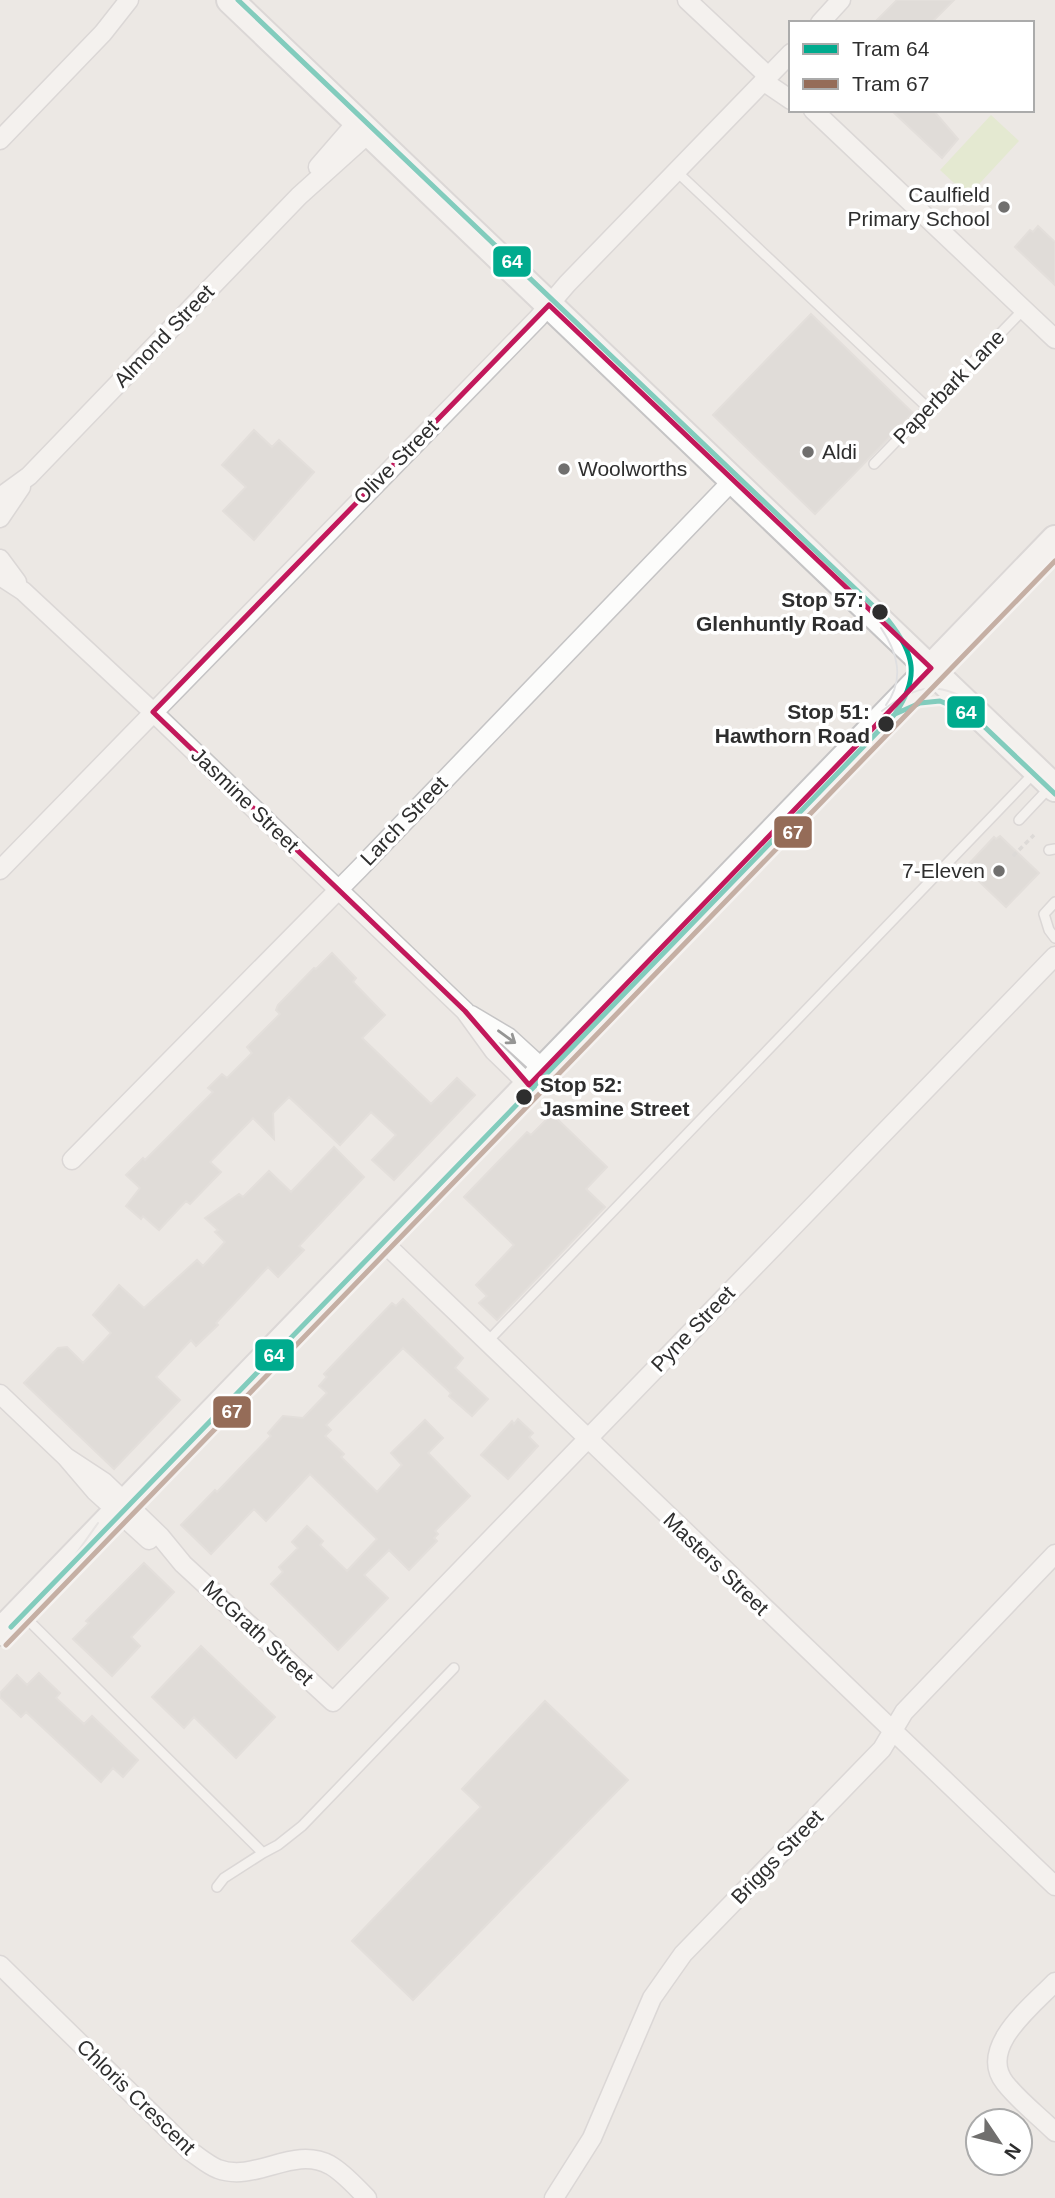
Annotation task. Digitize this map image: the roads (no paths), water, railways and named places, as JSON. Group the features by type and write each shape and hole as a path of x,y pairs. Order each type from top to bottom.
{"street":[{"path":"0,140 103,33 129,0"},
{"path":"103,33 144,0"},
{"path":"230,0 1048,781"},
{"path":"687,0 789,98"},
{"path":"822,21 841,0"},
{"name":"Olive Street","path":"0,870 789,55"},
{"path":"768,76 789,86"},
{"path":"813,112 1055,339"},
{"name":"Almond Street","path":"0,518 29,476 299,196 324,159 363,127"},
{"name":"Almond Street","path":"0,497 29,476"},
{"name":"Larch Street","path":"72,1160 733,480"},
{"path":"0,1632 1055,539"},
{"name":"Jasmine Street","path":"0,559 23,591"},
{"name":"Jasmine Street","path":"0,576 23,591 153,712 465,1011 508,1037 536,1077"},
{"name":"Pyne Street","path":"333,1702 1055,956"},
{"name":"Masters Street","path":"380,1239 1055,1886"},
{"name":"McGrath Street","path":"0,1394 66,1457 104,1482 121,1507 160,1536 183,1564 333,1702"},
{"name":"Briggs Street","path":"554,2198 592,2138 652,1998 682,1954 882,1749 904,1712 1055,1554"},
{"name":"Chloris Crescent","path":"0,1965 190,2151 204,2161 218,2168 242,2172 292,2160 317,2161 329,2164 367,2198"},
{"path":"1055,1982 1006,2034 998,2050 996,2066 1004,2082 1055,2132"}],"lane":[{"path":"676,172 928,408"},
{"name":"Paperbark Lane","path":"874,464 1024,309"},
{"path":"1018,820 1048,781"},
{"path":"486,1342 1048,781"},
{"path":"1055,902 1044,914 1049,930 1055,938"},
{"path":"20,1612 263,1853"},
{"path":"217,1887 224,1878 278,1845 302,1826 454,1668"}],"tram line":[{"name":"64","path":"11,1627 895,714 903,701 911,677 909,655 888,620 238,0"},
{"name":"67","path":"6,1645 1055,561"},
{"path":"881,628 892,647 897,666 896,686 886,705"},
{"path":"882,711 907,695 929,689 952,692 978,706"},
{"name":"64","path":"863,747 895,714 920,703 940,701 971,714 1055,794"},
{"path":"59,1578 98,1523"}],"place":[{"name":"Caulfield Primary School","path":"1004,207"},
{"name":"Aldi","path":"808,452"},
{"name":"Woolworths","path":"564,469"},
{"name":"Stop 57: Glenhuntly Road","path":"880,612"},
{"name":"Stop 51: Hawthorn Road","path":"886,724"},
{"name":"7-Eleven","path":"999,871"},
{"name":"Stop 52: Jasmine Street","path":"524,1097"}]}
